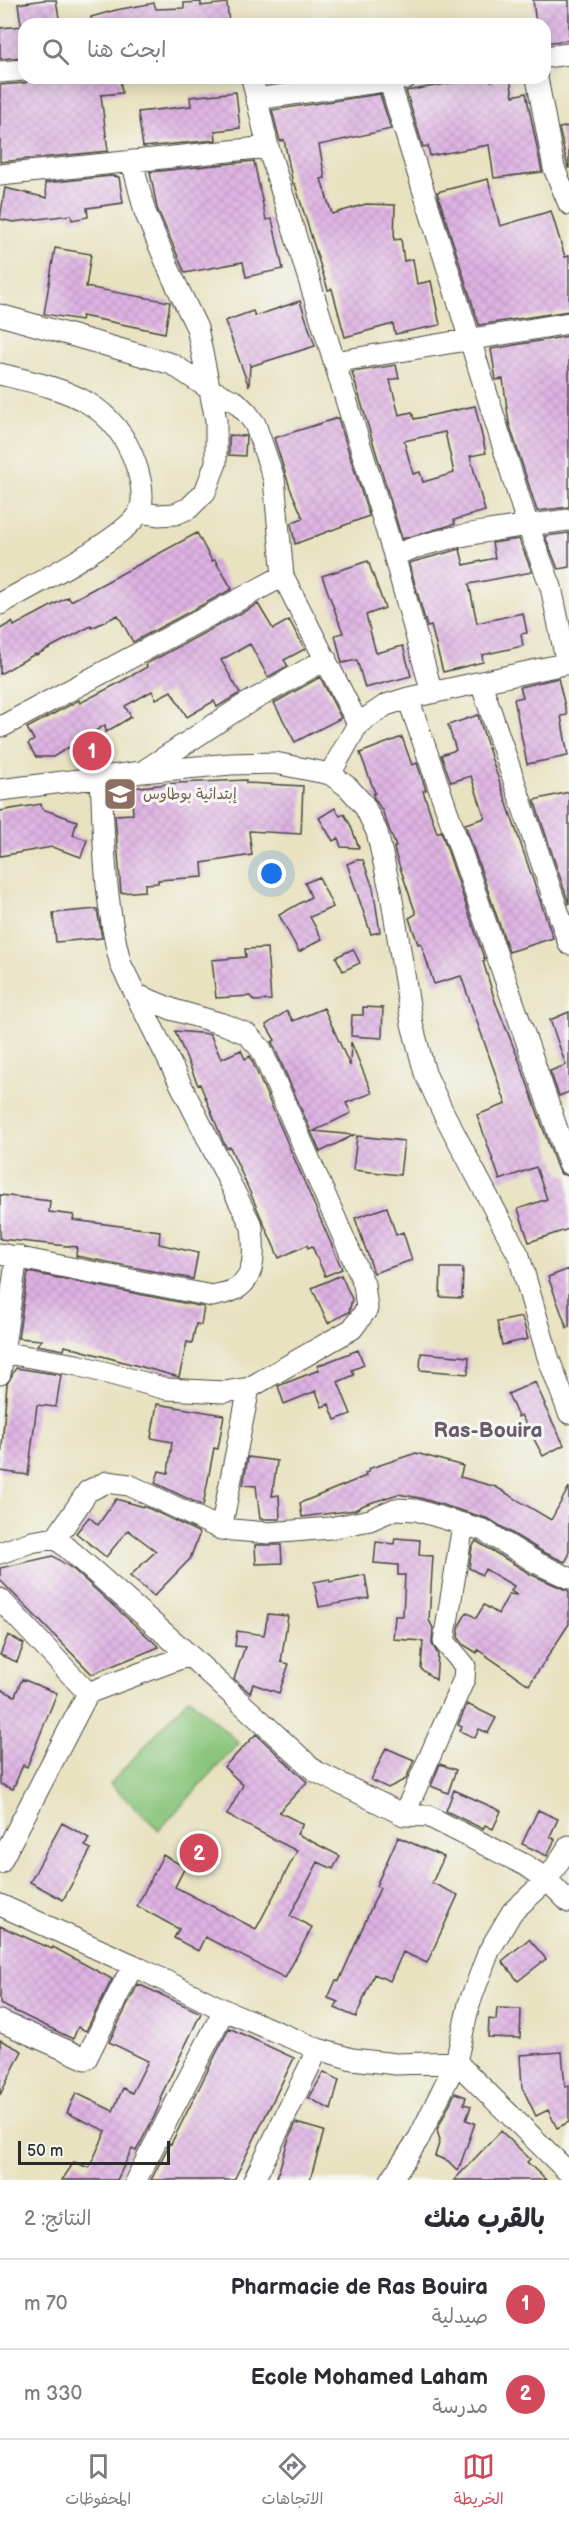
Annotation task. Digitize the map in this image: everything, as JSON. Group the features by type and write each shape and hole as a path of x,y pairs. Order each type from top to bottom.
{"street":[{"path":"551,56 569,54"},
{"path":"0,72 18,70"},
{"path":"318,84 254,88 268,147 394,555 432,693"},
{"path":"330,774 358,724 386,705 408,698 568,664 551,587 528,526 469,339 399,84"},
{"path":"538,84 554,168 569,204"},
{"path":"0,175 268,147"},
{"path":"0,604 81,558 189,508 205,492 216,463 216,420 197,328 172,276 146,212 132,161"},
{"path":"0,315 172,364 211,390 236,402 247,413 255,424 274,479 283,576 358,724"},
{"path":"334,362 569,323"},
{"path":"0,374 42,384 88,401 118,428 133,454 142,483 139,512 130,524 81,558"},
{"path":"139,512 158,515 175,514"},
{"path":"394,555 424,544 460,535 569,520"},
{"path":"3,726 283,576"},
{"path":"142,772 241,707 326,659"},
{"path":"481,683 569,944"},
{"path":"408,698 462,860 569,1164"},
{"path":"0,790 142,772 231,764 275,763 330,774 364,805 377,832 391,894 412,1024 425,1073 441,1110 519,1256 548,1357 569,1413"},
{"path":"0,1374 8,1255 212,1296 237,1288 250,1271 254,1251 252,1227 121,964 111,927 107,900 101,777"},
{"path":"2,1352 77,1365 167,1389 224,1392 249,1388 352,1329 367,1309 364,1284 261,1048 246,1034 226,1025 174,1010 137,995"},
{"path":"221,1529 249,1388"},
{"path":"0,1553 31,1542 56,1538 87,1491 107,1482 129,1485 221,1529 269,1533 303,1531 370,1520 395,1509 404,1508 483,1530 537,1563 569,1578"},
{"path":"404,1815 464,1679 465,1666 460,1657 444,1641 463,1524"},
{"path":"56,1538 189,1655 315,1771 404,1815 428,1816 527,1866 547,1880 569,1902"},
{"path":"2,1608 88,1693"},
{"path":"0,1863 88,1693 189,1655"},
{"path":"391,2180 418,2138 456,2062 469,2004 489,1951 512,1912 547,1880 569,1846"},
{"path":"0,1905 133,1965 224,2010 318,2049 352,2058 396,2064 456,2062 569,2173"},
{"path":"0,2021 86,2059 133,1965"},
{"path":"136,2180 224,2010"},
{"path":"254,2180 318,2049"}],"green space":[{"path":"189,1698 239,1743 159,1830 110,1784"}],"building":[{"path":"56,0 59,18 20,18 18,4"},
{"path":"533,0 569,0 569,40 551,42 551,18 535,18"},
{"path":"201,2 201,6 227,3 228,18 91,18 116,10 154,3 156,9 184,8 184,3"},
{"path":"18,26 18,58 0,59 0,28"},
{"path":"121,84 122,93 101,95 108,151 0,162 0,85"},
{"path":"445,84 511,84 513,96 526,93 542,172 494,178 489,145 430,156 428,146 423,147 406,91"},
{"path":"236,92 240,128 215,131 216,140 143,147 138,112 191,106 190,97"},
{"path":"380,94 391,129 319,145 325,178 321,179 332,214 366,204 395,205 394,240 401,239 404,261 413,259 417,284 431,281 440,325 395,334 393,324 345,337 332,289 328,290 295,184 293,184 284,140 280,141 272,110"},
{"path":"569,126 569,168 568,168 559,128"},
{"path":"254,161 266,220 272,219 283,269 246,277 243,262 185,273 157,208 150,172"},
{"path":"119,177 123,203 87,208 88,217 72,220 71,215 13,222 0,219 5,188 47,198 45,183"},
{"path":"488,179 500,226 551,211 565,257 569,256 569,311 479,325 437,192"},
{"path":"55,248 91,254 86,287 170,302 165,333 82,316 81,320 44,314"},
{"path":"300,301 315,346 251,366 250,363 249,387 225,321 253,311 255,316"},
{"path":"569,336 569,507 537,511 509,423 503,379 496,380 491,349"},
{"path":"396,365 399,378 390,380 399,415 412,412 414,419 475,406 486,453 470,456 485,511 454,520 455,524 402,539 352,372","holes":["445,432 454,473 423,482 420,472 413,474 404,441"]},
{"path":"338,418 369,516 295,544 291,523 303,518 290,488 274,438"},
{"path":"229,435 246,436 245,456 229,455"},
{"path":"197,533 212,561 215,560 232,589 133,642 118,615 35,654 0,674 0,629 12,622 14,626 68,597 71,601"},
{"path":"569,533 569,567 558,569 545,536"},
{"path":"519,539 532,572 469,584 477,623 523,613 527,633 521,634 523,646 482,655 483,662 443,672 431,626 427,627 409,563 460,549 464,565 495,558 492,543"},
{"path":"368,561 385,608 366,615 376,653 403,646 411,676 365,688 357,660 342,663 335,635 343,633 322,576"},
{"path":"258,604 273,629 289,620 305,649 284,660 288,666 268,677 250,644 221,660 240,693 217,707 214,701 187,717 171,691 156,699 152,691 125,706 131,717 106,732 105,725 53,757 36,757 28,744 34,740 27,728 79,700 80,703 113,686 147,667 146,664"},
{"path":"320,677 341,718 295,742 274,703"},
{"path":"558,678 567,715 561,716 568,756 527,764 514,699 523,697 520,687"},
{"path":"478,715 553,938 509,952 465,824 485,818 471,776 451,782 441,755 456,750 448,725"},
{"path":"402,737 412,765 417,763 426,790 423,791 437,833 441,831 485,961 483,961 495,1001 520,1063 557,1168 561,1174 569,1176 569,1229 529,1242 518,1209 547,1199 536,1167 500,1180 477,1115 506,1104 461,976 434,984 421,943 418,944 409,918 416,914 395,853 394,847 396,847 382,810 374,798 375,793 360,753"},
{"path":"246,780 246,783 303,786 301,834 249,831 252,855 202,863 203,877 158,880 158,883 145,884 145,891 121,893 115,815 133,814 131,788"},
{"path":"569,792 569,904 534,800"},
{"path":"41,804 42,809 77,821 73,835 87,840 81,857 52,847 0,856 0,811"},
{"path":"335,808 340,816 344,814 350,824 359,848 341,847 338,838 333,841 319,818"},
{"path":"363,860 373,888 380,932 371,934 347,864"},
{"path":"319,877 333,907 310,917 322,939 299,952 279,915 311,897 305,883"},
{"path":"97,909 102,938 56,942 53,913"},
{"path":"267,948 271,1000 254,1001 250,996 216,998 212,960 246,957 245,949"},
{"path":"353,949 360,963 343,971 336,957"},
{"path":"363,1007 383,1008 382,1038 351,1036 352,1015 363,1015"},
{"path":"324,1008 350,1066 351,1042 372,1093 346,1103 351,1113 314,1131 354,1135 320,1152 272,1042 275,1040 266,1025 287,1011 293,1021"},
{"path":"569,1012 569,1092 559,1096 550,1071 566,1065 550,1020"},
{"path":"175,1031 210,1034 221,1059 241,1050 245,1059 250,1056 342,1269 325,1276 312,1246 308,1248 307,1245 279,1258 230,1147 227,1148 223,1141"},
{"path":"357,1136 404,1141 400,1175 353,1170"},
{"path":"0,1195 50,1201 49,1212 74,1215 73,1220 160,1231 159,1244 198,1253 193,1279 76,1256 77,1247 0,1239"},
{"path":"387,1207 396,1235 403,1232 412,1260 374,1273 355,1218"},
{"path":"441,1268 463,1268 462,1298 440,1297"},
{"path":"569,1269 569,1327 567,1328 548,1277"},
{"path":"28,1272 204,1307 201,1325 196,1324 192,1343 187,1342 179,1377 65,1346 64,1350 37,1345 42,1340 18,1338"},
{"path":"341,1275 352,1299 349,1312 328,1323 312,1288"},
{"path":"522,1317 528,1339 502,1345 497,1322"},
{"path":"358,1350 364,1365 352,1370 354,1375 338,1382 351,1414 335,1420 329,1404 322,1407 316,1391 284,1404 278,1386 319,1370 317,1366"},
{"path":"421,1353 469,1357 468,1374 420,1370"},
{"path":"16,1368 61,1375 56,1407 37,1405 28,1475 0,1471 7,1384"},
{"path":"535,1382 564,1445 543,1456 521,1415 518,1417 508,1394"},
{"path":"157,1404 224,1415 218,1449 214,1448 203,1506 155,1483 159,1471 168,1473 172,1442 151,1438"},
{"path":"416,1453 463,1466 460,1477 496,1487 551,1520 569,1487 569,1555 565,1562 543,1552 489,1519 420,1498 398,1494 355,1510 302,1517 300,1503 366,1476 368,1469"},
{"path":"248,1457 277,1461 272,1496 279,1495 280,1519 260,1519 256,1486 243,1485"},
{"path":"116,1499 148,1508 198,1532 199,1535 190,1559 154,1596 130,1576 156,1551 128,1530 106,1557 76,1533 89,1517 98,1525"},
{"path":"395,1538 420,1540 419,1555 433,1556 429,1620 433,1628 432,1644 438,1654 436,1680 421,1669 423,1641 393,1639 395,1616 403,1616 405,1575 398,1575 398,1565 374,1563 376,1542 394,1544"},
{"path":"476,1541 532,1575 569,1591 569,1624 529,1685 478,1650 477,1653 464,1645 458,1637 460,1624 467,1612 476,1618 484,1605 498,1614 509,1594 517,1595 511,1591 514,1586 485,1569 482,1575 469,1568 472,1547"},
{"path":"255,1545 281,1545 282,1563 256,1564"},
{"path":"53,1556 74,1570 159,1647 92,1674 0,1580 0,1568"},
{"path":"365,1575 369,1598 319,1607 314,1582 329,1579 330,1582"},
{"path":"268,1614 288,1616 281,1662 289,1664 279,1693 253,1684 250,1693 234,1679 245,1647 235,1646 237,1631 264,1635"},
{"path":"8,1635 24,1644 17,1662 0,1655"},
{"path":"22,1679 57,1693 27,1767 23,1765 13,1789 0,1784 0,1689 15,1696"},
{"path":"467,1704 496,1718 488,1733 479,1729 475,1738 460,1731 462,1727 458,1725"},
{"path":"256,1734 307,1782 279,1812 303,1824 297,1834 340,1856 333,1869 318,1862 290,1916 312,1927 285,1978 205,1937 198,1951 174,1938 179,1929 137,1906 163,1855 185,1867 175,1887 256,1929 297,1851 227,1815 243,1785 224,1767"},
{"path":"386,1748 414,1760 406,1779 388,1788 371,1780"},
{"path":"440,1764 456,1770 448,1793 431,1786"},
{"path":"454,1790 501,1811 493,1829 485,1825 483,1829 446,1811"},
{"path":"538,1810 558,1819 550,1836 555,1839 547,1856 522,1844"},
{"path":"62,1823 89,1838 85,1846 91,1849 63,1900 30,1882"},
{"path":"398,1837 444,1857 432,1883 458,1895 427,1963 403,1952 390,1981 374,1974 356,2017 335,2008 338,2002 328,1998 336,1980 339,1981 380,1888 376,1886"},
{"path":"0,1926 52,1949 53,1947 112,1979 86,2031 78,2027 73,2039 0,2004"},
{"path":"529,1939 546,1959 518,1981 502,1961"},
{"path":"138,1984 201,2013 160,2098 162,2099 154,2117 136,2151 132,2149 117,2180 62,2180 74,2162 89,2168 106,2131 67,2113 76,2093 113,2111 123,2088 132,2093 148,2061 109,2042"},
{"path":"497,2008 521,2009 520,2038 488,2037 489,2019 496,2020"},
{"path":"229,2028 294,2058 234,2180 151,2180 171,2144"},
{"path":"0,2040 22,2051 0,2095"},
{"path":"562,2052 565,2087 569,2085 569,2122 557,2128 548,2110 536,2116 522,2087 520,2055"},
{"path":"324,2072 339,2080 331,2110 309,2098"},
{"path":"455,2093 466,2097 464,2104 471,2106 466,2120 475,2123 458,2171 448,2161 435,2156 440,2140 437,2130"},
{"path":"296,2123 324,2131 310,2180 276,2180 289,2138"},
{"path":"501,2131 530,2159 527,2162 546,2180 454,2180"}],"place":[{"name":"Pharmacie de Ras Bouira","path":"92,751"},
{"name":"إبتدائية بوطاوس","path":"120,794"},
{"name":"Ecole Mohamed Laham","path":"199,1853"}],"district":[{"name":"Ras-Bouira","path":"488,1430"}]}
